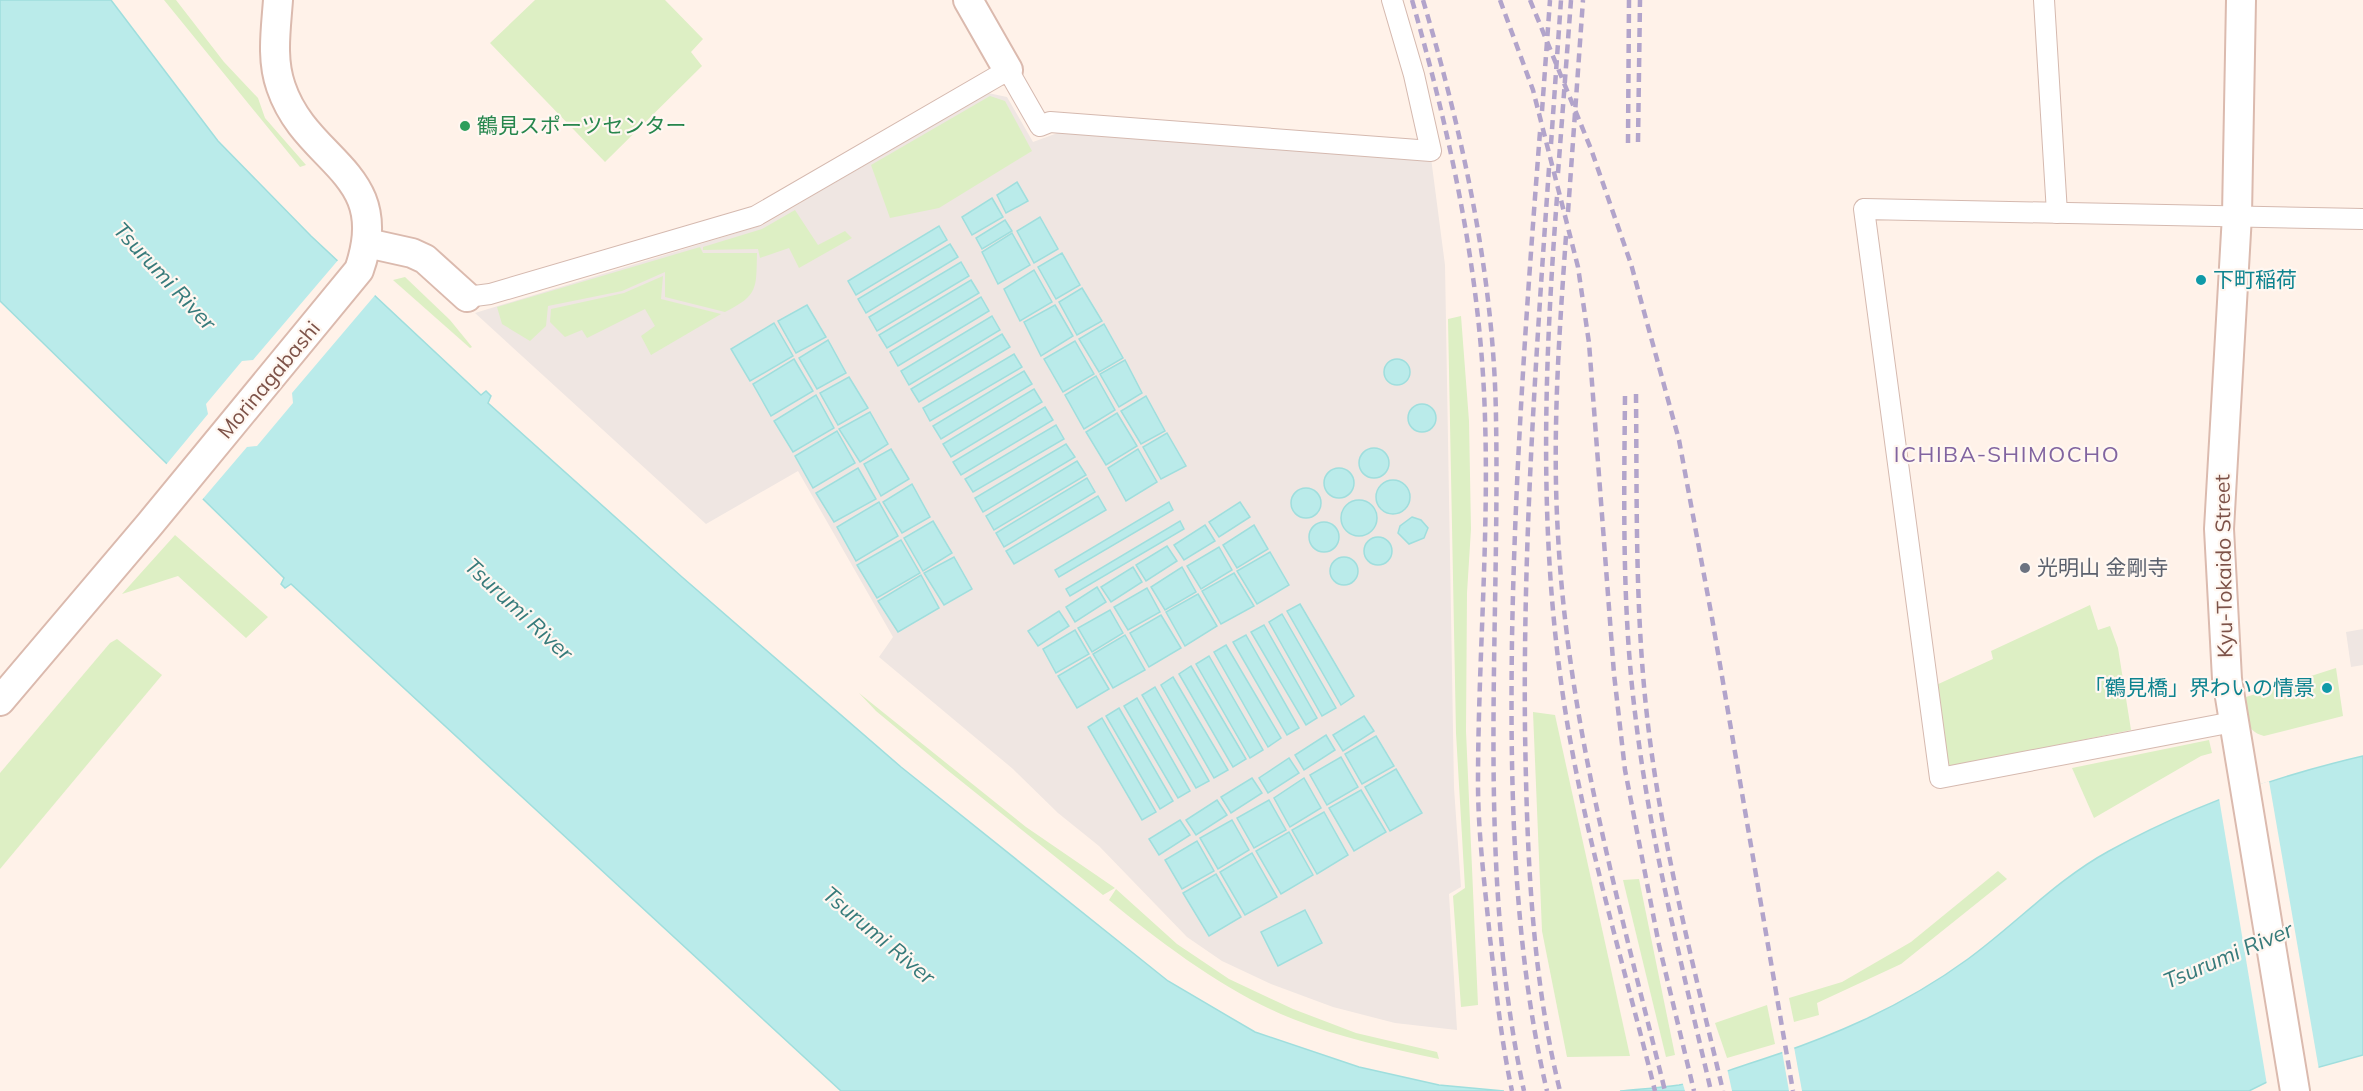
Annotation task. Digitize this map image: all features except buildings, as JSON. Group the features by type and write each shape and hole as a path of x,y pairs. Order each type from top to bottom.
{"street":[{"path":"278,0 274,57 280,86 291,111 314,141 354,183 362,198 369,221 366,248 412,253 430,264 467,297 490,294 756,216 1008,69"},
{"path":"968,0 1040,126 1050,122 1431,151 1414,75 1392,0"},
{"path":"2044,0 2057,213"},
{"name":"Kyu-Tokaido Street","path":"2241,0 2237,215 2219,529 2227,679 2295,1091"},
{"path":"2233,722 1940,778 1864,209 2363,219"},
{"name":"Morinagabashi","path":"0,701 354,279 366,248"}],"shaded area":[{"path":"988,93 1007,97 1033,142 1063,131 1431,158 1445,265 1454,788 1461,887 1449,894 1457,1030 1395,1023 1333,1007 1271,984 1222,961 1187,937 1099,846 1058,813 1013,769 879,657 893,637 798,471 706,524 475,313 763,225"},
{"path":"2363,629 2363,665 2351,667 2346,632"}],"green space":[{"path":"164,0 176,0 224,62 258,98 265,118 306,165 300,167"},
{"path":"535,0 665,0 703,39 691,52 702,66 605,162 490,43"},
{"path":"990,96 1005,101 1032,151 939,208 890,218 871,165"},
{"path":"795,210 818,245 845,231 852,238 799,268 789,248 760,258 758,249 703,250 703,247 762,229"},
{"path":"700,247 703,253 757,253 755,283 750,295 744,301 725,312 665,297 665,272 622,291 548,306 546,326 530,341 502,324 497,307"},
{"path":"663,276 661,299 721,314 651,355 641,336 655,326 645,309 587,338 582,330 565,337 550,322 551,309 624,293"},
{"path":"405,277 450,320 472,347 470,348 393,280"},
{"path":"1461,316 1469,421 1471,529 1467,593 1466,731 1478,1005 1461,1007 1453,896 1465,888 1456,733 1448,319"},
{"path":"175,535 268,617 246,638 178,576 122,594"},
{"path":"2090,605 2098,630 2110,626 2118,648 2131,730 1947,767 1934,686 1993,659 1991,651"},
{"path":"117,639 162,675 0,869 0,773 110,643"},
{"path":"2336,668 2343,716 2264,736 2249,726 2246,697"},
{"path":"859,693 1026,827 1115,888 1103,895 946,769 876,711"},
{"path":"1533,712 1555,715 1630,1056 1567,1057 1542,931"},
{"path":"2209,740 2212,753 2201,756 2094,818 2072,768"},
{"path":"1998,871 2007,879 1901,964 1817,1003 1819,1015 1794,1022 1789,998 1842,982 1911,942"},
{"path":"1639,879 1675,1055 1666,1057 1623,880"},
{"path":"1116,889 1177,944 1229,979 1293,1009 1356,1033 1437,1052 1439,1059 1329,1032 1269,1009 1197,967 1151,934 1109,900"},
{"path":"1767,1005 1775,1044 1727,1058 1715,1023"}],"water":[{"name":"Tsurumi River","path":"0,0 111,0 218,141 311,236 481,395 486,391 491,396 488,403 682,577 901,767 1168,981 1255,1032 1359,1067 1439,1085 1504,1091 841,1091 291,584 285,588 281,584 284,578 0,301"},
{"path":"1017,182 1028,201 1006,213 997,195"},
{"path":"992,198 1003,217 972,235 962,217"},
{"path":"1040,217 1058,249 1034,263 1017,231"},
{"path":"1005,220 1012,231 982,249 976,238"},
{"path":"939,226 947,240 856,295 848,281"},
{"path":"1012,233 1030,265 998,284 982,252"},
{"path":"950,244 958,257 866,313 858,299"},
{"path":"1062,253 1080,285 1056,299 1038,267"},
{"path":"961,262 969,276 877,331 869,317"},
{"path":"1034,270 1052,302 1020,321 1004,289"},
{"path":"971,280 979,293 887,348 879,335"},
{"path":"1082,288 1102,321 1077,335 1059,302"},
{"path":"981,297 989,311 898,366 890,352"},
{"path":"807,305 826,337 796,353 778,321"},
{"path":"1055,305 1073,336 1041,356 1024,322"},
{"path":"992,316 1000,330 909,385 901,371"},
{"path":"774,323 793,356 750,381 731,349"},
{"path":"1104,324 1123,358 1099,372 1079,339"},
{"path":"1002,334 1010,347 919,402 911,389"},
{"path":"828,340 846,373 817,389 799,358"},
{"path":"1075,341 1094,374 1063,392 1044,359"},
{"path":"1014,354 1022,367 930,421 923,408"},
{"path":"794,359 813,391 771,416 753,384"},
{"path":"1397,359 1406,363 1410,372 1406,381 1397,385 1388,381 1384,372 1388,363"},
{"path":"1125,360 1142,393 1119,407 1100,374"},
{"path":"1024,371 1032,384 941,439 933,426"},
{"path":"1096,376 1115,410 1084,429 1065,395"},
{"path":"849,377 868,408 838,425 820,393"},
{"path":"1034,389 1042,402 951,457 943,444"},
{"path":"816,395 834,428 793,452 774,421"},
{"path":"1146,396 1165,431 1141,444 1121,411"},
{"path":"1422,404 1432,408 1436,418 1432,428 1422,432 1412,428 1408,418 1412,408"},
{"path":"1045,407 1053,420 961,475 953,462"},
{"path":"870,412 888,444 860,462 839,429"},
{"path":"1117,413 1137,446 1106,465 1086,432"},
{"path":"1056,425 1064,439 973,492 965,479"},
{"path":"837,431 855,463 813,488 795,456"},
{"path":"1167,433 1186,466 1161,479 1143,447"},
{"path":"1066,444 1075,457 983,512 975,498"},
{"path":"1374,448 1385,452 1389,463 1385,474 1374,478 1363,474 1359,463 1363,452"},
{"path":"891,449 909,479 881,496 864,464"},
{"path":"1138,449 1157,482 1126,501 1108,468"},
{"path":"1077,461 1086,475 994,530 986,516"},
{"path":"858,468 876,499 834,522 816,493"},
{"path":"1339,468 1345,469 1353,477 1353,489 1345,497 1339,498 1333,497 1325,489 1324,483 1325,477 1333,469"},
{"path":"1087,478 1095,492 1004,547 996,533"},
{"path":"1393,480 1405,485 1410,497 1405,509 1393,514 1381,509 1376,497 1381,485"},
{"path":"912,484 930,517 902,533 883,502"},
{"path":"1306,488 1316,493 1321,503 1316,513 1306,518 1296,513 1291,503 1296,493"},
{"path":"1098,496 1106,510 1014,564 1006,551"},
{"path":"1359,500 1372,505 1377,518 1372,531 1359,536 1346,531 1341,518 1346,505"},
{"path":"879,502 898,536 856,561 837,527"},
{"path":"1169,502 1173,510 1059,577 1055,570"},
{"path":"1240,502 1250,517 1219,537 1209,522"},
{"path":"1412,517 1421,520 1428,528 1424,538 1409,544 1398,533 1400,526"},
{"path":"933,521 952,553 923,571 904,538"},
{"path":"1180,521 1184,529 1070,596 1066,589"},
{"path":"1324,522 1334,527 1339,537 1334,547 1324,552 1314,547 1309,537 1314,527"},
{"path":"1205,525 1215,541 1184,560 1174,545"},
{"path":"1254,525 1268,549 1237,568 1223,545"},
{"path":"1378,537 1388,541 1392,551 1388,561 1378,565 1368,561 1364,551 1368,541"},
{"path":"901,540 920,573 877,598 857,565"},
{"path":"1167,546 1177,561 1146,581 1136,565"},
{"path":"1219,547 1232,570 1201,589 1187,566"},
{"path":"1270,552 1289,585 1257,604 1237,571"},
{"path":"954,557 972,589 944,605 924,573"},
{"path":"1344,557 1354,561 1358,571 1354,581 1344,585 1334,581 1330,571 1334,561"},
{"path":"1133,567 1142,582 1111,602 1101,587"},
{"path":"1182,567 1196,592 1165,610 1151,587"},
{"path":"1234,573 1254,606 1221,624 1202,591"},
{"path":"921,575 939,608 898,632 878,601"},
{"path":"1097,587 1106,602 1075,622 1066,607"},
{"path":"1147,588 1160,612 1128,630 1114,607"},
{"path":"1198,594 1217,626 1185,646 1166,612"},
{"path":"1300,604 1354,696 1341,705 1287,611"},
{"path":"1110,610 1123,633 1092,652 1078,628"},
{"path":"1059,611 1069,626 1038,646 1028,631"},
{"path":"1282,614 1336,708 1322,716 1269,622"},
{"path":"1161,615 1181,648 1149,667 1130,633"},
{"path":"1264,625 1317,718 1306,725 1251,632"},
{"path":"1075,630 1089,654 1056,673 1043,649"},
{"path":"1125,635 1145,670 1113,688 1093,654"},
{"path":"1246,635 1299,728 1287,735 1233,642"},
{"path":"1226,645 1281,738 1268,747 1214,652"},
{"path":"1209,656 1263,750 1250,758 1196,664"},
{"path":"1090,657 1109,689 1077,708 1058,676"},
{"path":"1191,666 1246,759 1233,767 1179,674"},
{"path":"1173,677 1228,770 1214,778 1161,685"},
{"path":"1155,687 1209,781 1196,788 1142,695"},
{"path":"1137,698 1190,791 1178,798 1124,706"},
{"path":"1119,708 1173,801 1160,809 1106,716"},
{"path":"1364,716 1374,731 1343,751 1333,735"},
{"path":"1102,718 1156,812 1142,820 1088,727"},
{"path":"1326,735 1335,750 1304,770 1295,755"},
{"path":"1376,736 1394,766 1362,784 1345,754"},
{"name":"Tsurumi River","path":"2363,756 2363,1055 2269,1081 2249,1091 1620,1091 1672,1086 1696,1081 1835,1033 1890,1007 1943,977 1986,946 2071,875 2139,835 2233,795 2298,773"},
{"path":"1341,757 1358,787 1327,805 1310,775"},
{"path":"1289,758 1299,773 1268,793 1259,778"},
{"path":"1396,769 1422,813 1390,831 1365,787"},
{"path":"1252,778 1262,793 1231,813 1221,797"},
{"path":"1304,778 1321,808 1290,827 1274,798"},
{"path":"1361,790 1386,832 1354,851 1329,808"},
{"path":"1217,800 1227,815 1196,835 1186,820"},
{"path":"1269,800 1286,830 1254,848 1237,818"},
{"path":"1324,812 1348,855 1317,874 1292,830"},
{"path":"1180,820 1190,835 1159,855 1149,839"},
{"path":"1232,820 1249,850 1218,869 1200,838"},
{"path":"1289,832 1313,875 1281,894 1256,851"},
{"path":"1197,841 1214,871 1182,889 1165,860"},
{"path":"1252,853 1277,897 1245,915 1220,872"},
{"path":"1216,874 1241,917 1209,936 1183,893"},
{"path":"1305,910 1322,943 1278,966 1261,932"}],"pier":[{"path":"339,259 376,294 292,393 293,403 257,446 247,447 201,501 165,466 208,414 206,404 242,361 253,360"},
{"path":"2269,781 2319,1070 2267,1085 2219,798"},
{"path":"1794,1047 1802,1091 1789,1091 1782,1051"},
{"path":"1727,1068 1732,1091 1685,1091 1682,1081"}],"railway":[{"path":"1412,0 1439,103 1462,207 1482,365 1486,509 1478,802 1494,976 1512,1091"},
{"path":"1423,0 1451,102 1474,207 1483,259 1494,365 1496,418 1495,840 1500,924 1509,1008 1524,1091"},
{"path":"1500,0 1533,90 1578,267 1589,343 1614,674 1625,770 1659,945 1694,1091"},
{"path":"1530,0 1591,149 1631,264 1679,440 1712,618 1793,1091"},
{"path":"1542,111 1550,0"},
{"path":"1551,144 1561,0"},
{"path":"1558,173 1571,0"},
{"path":"1568,212 1583,0"},
{"path":"1628,143 1629,0"},
{"path":"1638,142 1640,0"},
{"path":"1540,132 1526,321 1516,512 1512,639 1512,752 1520,924 1536,1037 1547,1091"},
{"path":"1549,168 1528,519 1525,730 1532,912 1550,1047 1560,1091"},
{"path":"1557,197 1549,316 1546,436 1553,614 1568,727 1589,832 1655,1091"},
{"path":"1566,236 1556,423 1556,498 1564,606 1584,746 1598,816 1665,1091"},
{"path":"1636,394 1640,636 1647,716 1670,858 1723,1091"},
{"path":"1625,396 1626,595 1635,713 1658,856 1711,1091"}],"place":[{"name":"鶴見スポーツセンター","path":"465,126"},
{"name":"下町稲荷","path":"2201,280"},
{"name":"光明山 金剛寺","path":"2025,568"},
{"name":"「鶴見橋」界わいの情景","path":"2327,688"}],"district":[{"name":"ICHIBA-SHIMOCHO","path":"2007,454"}]}
